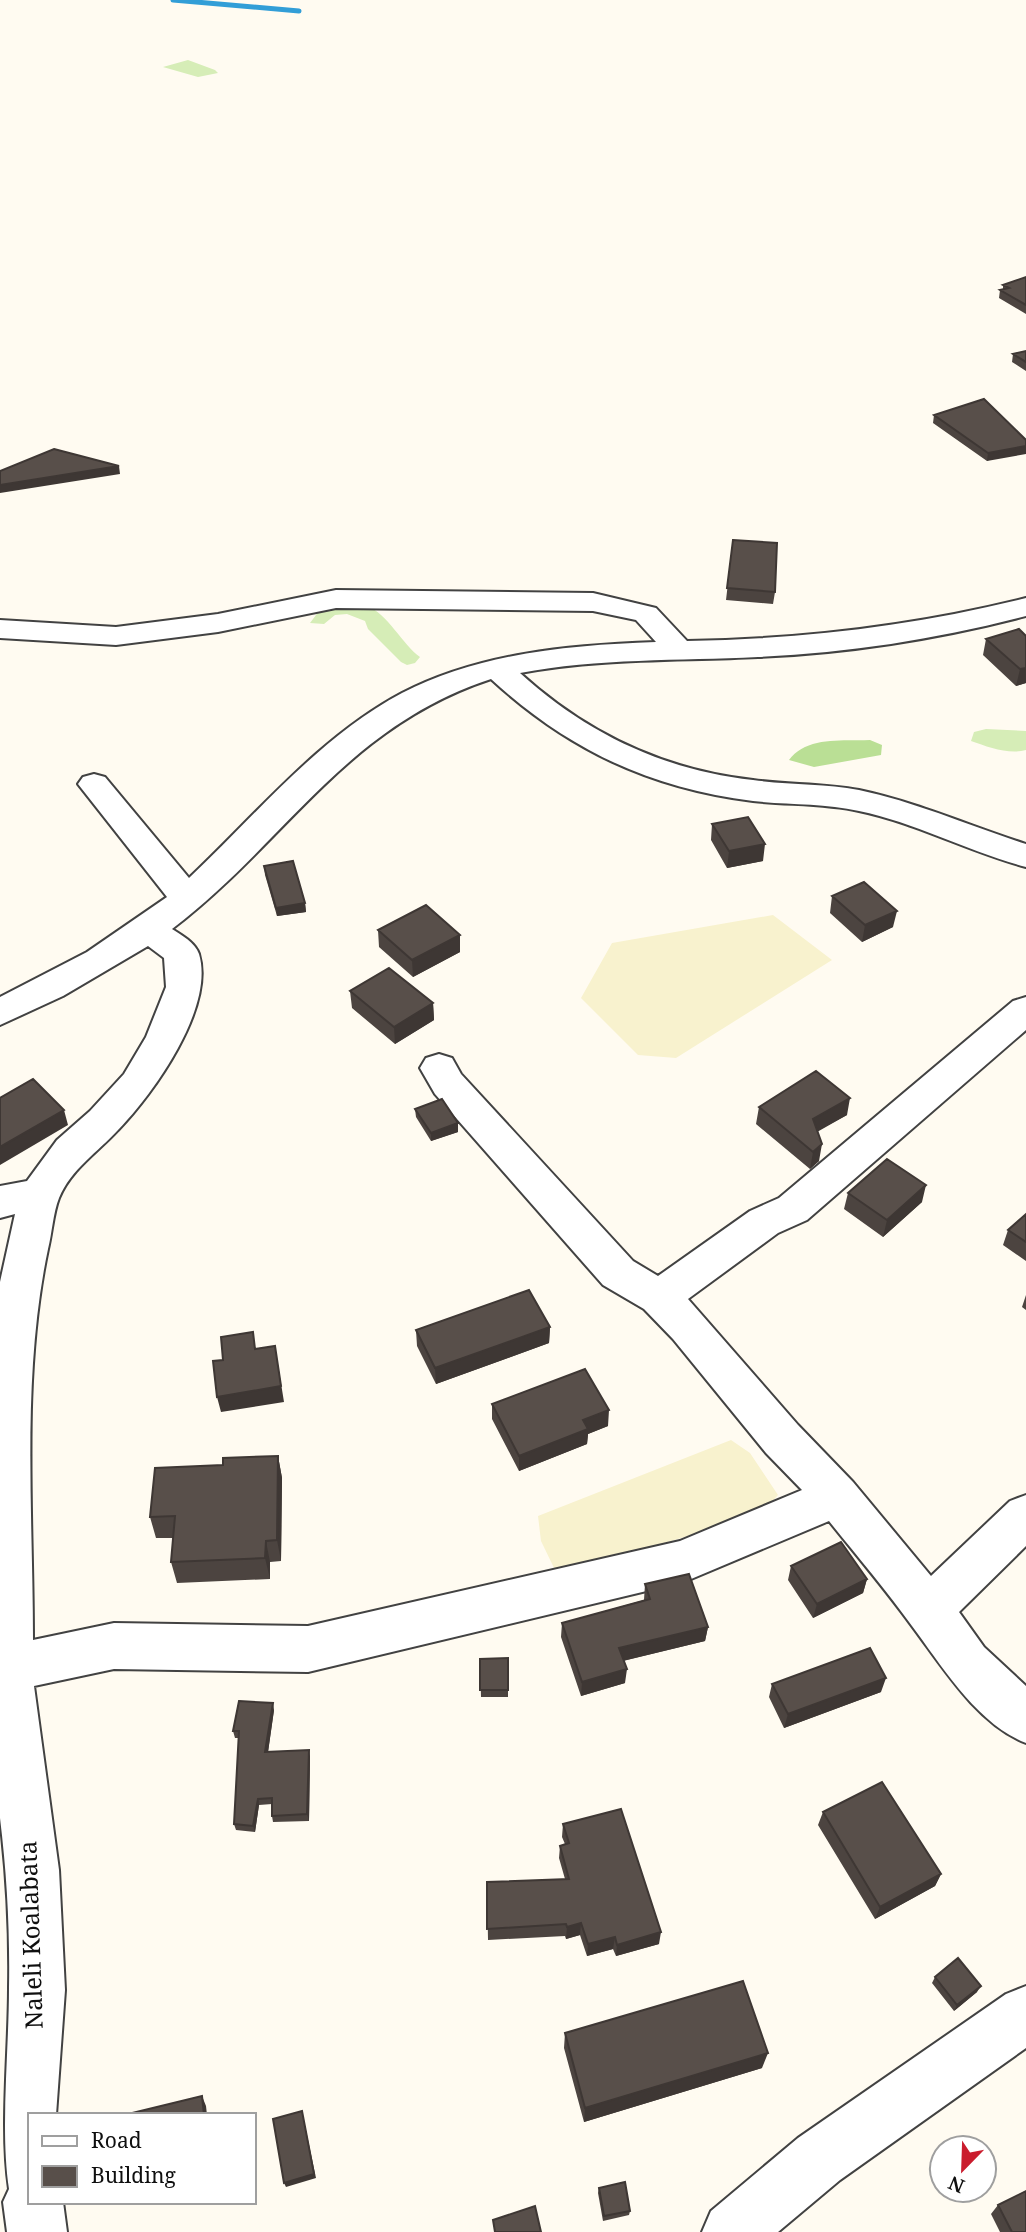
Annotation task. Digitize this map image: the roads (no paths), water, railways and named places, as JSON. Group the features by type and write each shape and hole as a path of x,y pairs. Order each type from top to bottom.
{"street":[{"path":"0,629 116,636 218,623 336,599 593,602 646,614 680,651"},
{"path":"0,1012 71,979 149,929 188,897 329,762 399,708 446,684 529,662 611,653 862,640 948,626 1026,607"},
{"path":"498,669 562,724 616,755 677,774 742,789 832,796 875,805 911,814 941,828 1026,856"},
{"path":"94,784 166,875 188,897"},
{"name":"Naleli Koalabata","path":"19,2148 37,1990 33,1870 7,1696 10,1380 20,1280 20,1198 104,1121 137,1084 163,1038 184,988 181,953 149,929"},
{"path":"659,1297 764,1222 793,1209 877,1133 1026,1010"},
{"path":"439,1068 448,1084 618,1273 659,1297 782,1439 837,1496 929,1610 967,1663 1026,1719"},
{"path":"7,1696 114,1646 308,1649 684,1561 837,1496"},
{"path":"929,1610 1026,1515"},
{"path":"732,2232 819,2159 1026,2014"},
{"path":"33,2204 37,2232"}],"waterway":[{"path":"173,0 299,11"}]}
